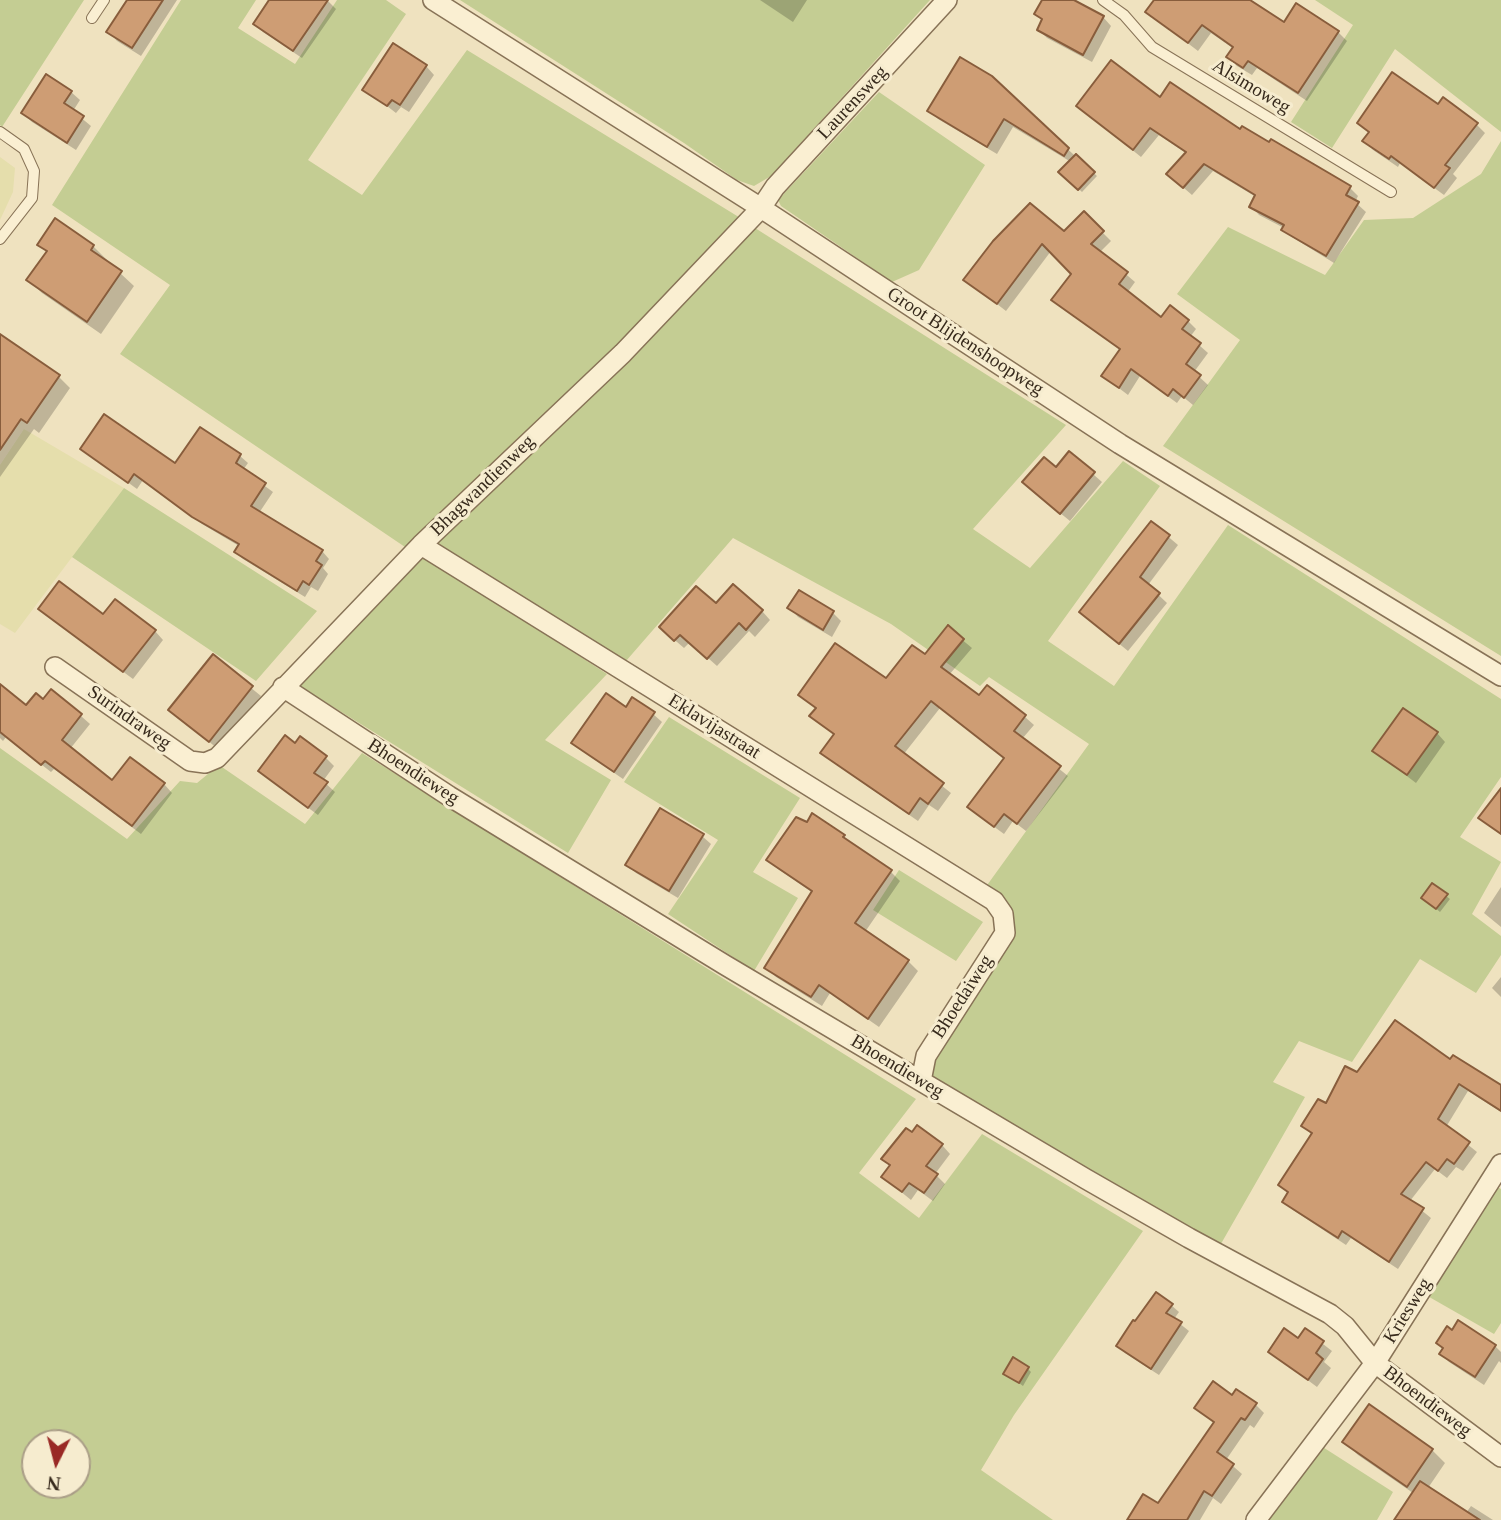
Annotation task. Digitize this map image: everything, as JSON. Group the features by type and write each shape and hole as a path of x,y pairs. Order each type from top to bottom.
{"street":[{"name":"Groot Blijdenshoopweg","path":"433,0 761,208 1120,444 1501,676"},
{"name":"Laurensweg","path":"761,208 775,187 947,0"},
{"name":"Bhagwandienweg","path":"205,763 217,758 421,545 623,353 761,208"},
{"name":"Eklavijastraat","path":"421,545 994,901 1003,914"},
{"name":"Surindraweg","path":"55,667 190,761 205,763"},
{"name":"Bhoendieweg","path":"283,687 461,803 726,965 1189,1238 1330,1314 1345,1326 1375,1363 1501,1457"},
{"name":"Bhoedaiweg","path":"921,1081 926,1056 1005,933 1003,914"},
{"name":"Kriesweg","path":"1256,1520 1375,1363 1501,1164"}],"lane":[{"path":"92,19 103,0"},
{"name":"Alsimoweg","path":"1103,0 1124,15 1152,47 1391,192"},
{"path":"0,132 24,149 34,172 32,198 0,239"}],"shaded area":[{"path":"0,157 15,168 13,192 0,220"},
{"path":"24,429 124,488 15,633 0,624 0,465"}],"green space":[{"path":"0,0 84,0 2,127 0,125"},
{"path":"181,0 256,0 238,28 295,64 337,0 386,0 406,14 308,160 362,195 467,50 742,219 616,347 405,547 120,354 170,285 52,205"},
{"path":"460,0 930,0 771,176 754,186 737,180 684,143"},
{"path":"1315,0 1501,0 1501,132 1395,49 1332,148 1291,122 1353,25"},
{"path":"879,92 985,165 919,270 892,282 781,206 778,200"},
{"path":"1501,141 1501,656 1163,446 1240,340 1177,294 1228,227 1325,275 1364,220 1413,218 1481,174"},
{"path":"755,228 1066,425 973,529 1030,568 1123,461 1160,486 1048,641 1114,686 1228,525 1501,699 1501,777 1460,837 1501,862 1472,914 1501,936 1501,955 1476,993 1420,959 1352,1062 1299,1041 1273,1082 1305,1097 1218,1249 925,1081 923,1059 1013,929 1008,902 985,888 1089,744 989,677 980,686 891,624 733,538 626,661 437,544 630,357"},
{"path":"124,488 317,611 256,681 72,557"},
{"path":"425,556 607,674 545,740 611,780 568,853 298,685"},
{"path":"669,717 800,798 753,872 798,898 754,971 668,914 718,840 624,782"},
{"path":"0,748 127,839 180,781 197,783 219,765 305,824 362,753 916,1099 859,1173 919,1218 982,1134 1143,1231 1014,1415 981,1470 1053,1520 0,1520"},
{"path":"899,870 983,922 956,961 873,910"},
{"path":"1496,1186 1501,1189 1501,1323 1494,1334 1424,1294"},
{"path":"1318,1444 1393,1492 1377,1520 1267,1520"}],"building":[{"path":"127,0 163,0 132,48 106,32"},
{"path":"269,0 328,0 293,51 253,24"},
{"path":"1042,0 1074,0 1104,16 1083,55 1037,30 1042,19 1034,14"},
{"path":"1154,0 1250,0 1284,22 1296,3 1339,31 1298,93 1248,61 1243,68 1226,57 1233,47 1202,25 1188,43 1145,12"},
{"path":"393,43 427,65 400,105 392,100 387,106 362,90"},
{"path":"960,57 992,76 1069,148 1064,156 1004,119 987,147 927,111"},
{"path":"1111,60 1160,97 1170,82 1240,129 1242,126 1269,142 1271,139 1351,186 1346,195 1359,202 1326,256 1281,230 1284,225 1249,207 1255,195 1204,164 1183,188 1166,174 1186,152 1150,128 1133,150 1076,106"},
{"path":"1392,72 1438,104 1443,97 1478,123 1445,165 1450,168 1434,188 1391,156 1389,159 1362,141 1369,132 1357,123"},
{"path":"46,74 72,91 64,103 84,116 67,143 21,113"},
{"path":"1076,154 1095,172 1078,190 1058,172"},
{"path":"1030,203 1064,231 1084,211 1104,231 1091,244 1128,272 1119,284 1161,317 1170,305 1189,320 1182,329 1201,343 1186,364 1201,375 1184,398 1173,389 1168,396 1131,369 1119,388 1101,376 1120,349 1051,300 1071,274 1042,244 997,304 963,280 993,241"},
{"path":"55,218 94,245 91,250 122,271 87,322 26,280 47,251 37,245"},
{"path":"0,334 60,375 27,423 21,419 0,450"},
{"path":"104,414 175,463 200,427 241,454 236,463 266,483 251,506 323,550 316,561 322,565 309,585 303,581 297,591 234,552 239,544 192,517 134,474 128,483 80,449"},
{"path":"1069,451 1095,472 1060,514 1022,482 1044,457 1056,467"},
{"path":"1151,521 1170,535 1140,577 1160,593 1119,644 1079,612"},
{"path":"59,581 103,614 115,599 156,630 123,672 38,609"},
{"path":"733,584 763,610 746,630 739,623 707,659 680,635 674,641 659,627 696,586 716,603"},
{"path":"799,590 834,611 823,630 787,608"},
{"path":"948,625 964,639 941,667 979,695 987,685 1026,715 1014,731 1061,766 1017,824 1004,814 994,827 967,807 1004,758 931,701 895,746 944,783 928,804 920,798 909,814 820,753 834,734 809,716 816,708 798,695 835,643 886,678 912,645 925,654"},
{"path":"213,654 253,686 209,742 168,710"},
{"path":"0,684 26,705 36,693 43,699 51,689 82,714 62,740 112,780 130,757 165,783 132,826 45,761 41,765 0,732"},
{"path":"606,693 626,707 632,697 655,712 614,772 571,743"},
{"path":"1403,708 1438,732 1407,775 1372,751"},
{"path":"285,735 295,743 300,736 327,756 314,773 328,782 308,808 258,771"},
{"path":"1501,788 1501,834 1478,818"},
{"path":"660,808 704,834 669,891 625,865"},
{"path":"812,813 892,870 855,923 909,960 868,1019 819,985 811,997 764,968 812,891 766,860 796,817 807,822"},
{"path":"1432,883 1448,894 1436,909 1421,898"},
{"path":"1395,1020 1450,1059 1453,1055 1501,1085 1501,1111 1459,1084 1438,1119 1470,1142 1454,1164 1447,1159 1438,1171 1426,1162 1401,1194 1424,1208 1389,1262 1342,1231 1338,1238 1282,1202 1288,1192 1278,1185 1312,1133 1301,1126 1318,1099 1326,1103 1345,1066 1357,1072"},
{"path":"917,1125 943,1144 926,1166 938,1174 924,1193 909,1183 902,1192 881,1177 890,1165 881,1159 906,1128 912,1132"},
{"path":"1156,1292 1173,1304 1166,1313 1182,1322 1151,1369 1116,1346"},
{"path":"1458,1320 1496,1345 1475,1377 1439,1354 1443,1348 1436,1343 1447,1326 1452,1330"},
{"path":"1284,1328 1298,1338 1305,1328 1324,1341 1316,1353 1323,1359 1308,1380 1268,1352"},
{"path":"1013,1357 1029,1367 1019,1383 1003,1374"},
{"path":"1213,1381 1232,1395 1236,1389 1257,1403 1245,1420 1241,1418 1217,1452 1234,1464 1212,1496 1204,1491 1187,1520 1127,1520 1143,1494 1158,1503 1214,1422 1194,1408"},
{"path":"1369,1404 1433,1449 1407,1487 1342,1442"},
{"path":"1420,1481 1480,1520 1394,1520"}]}
